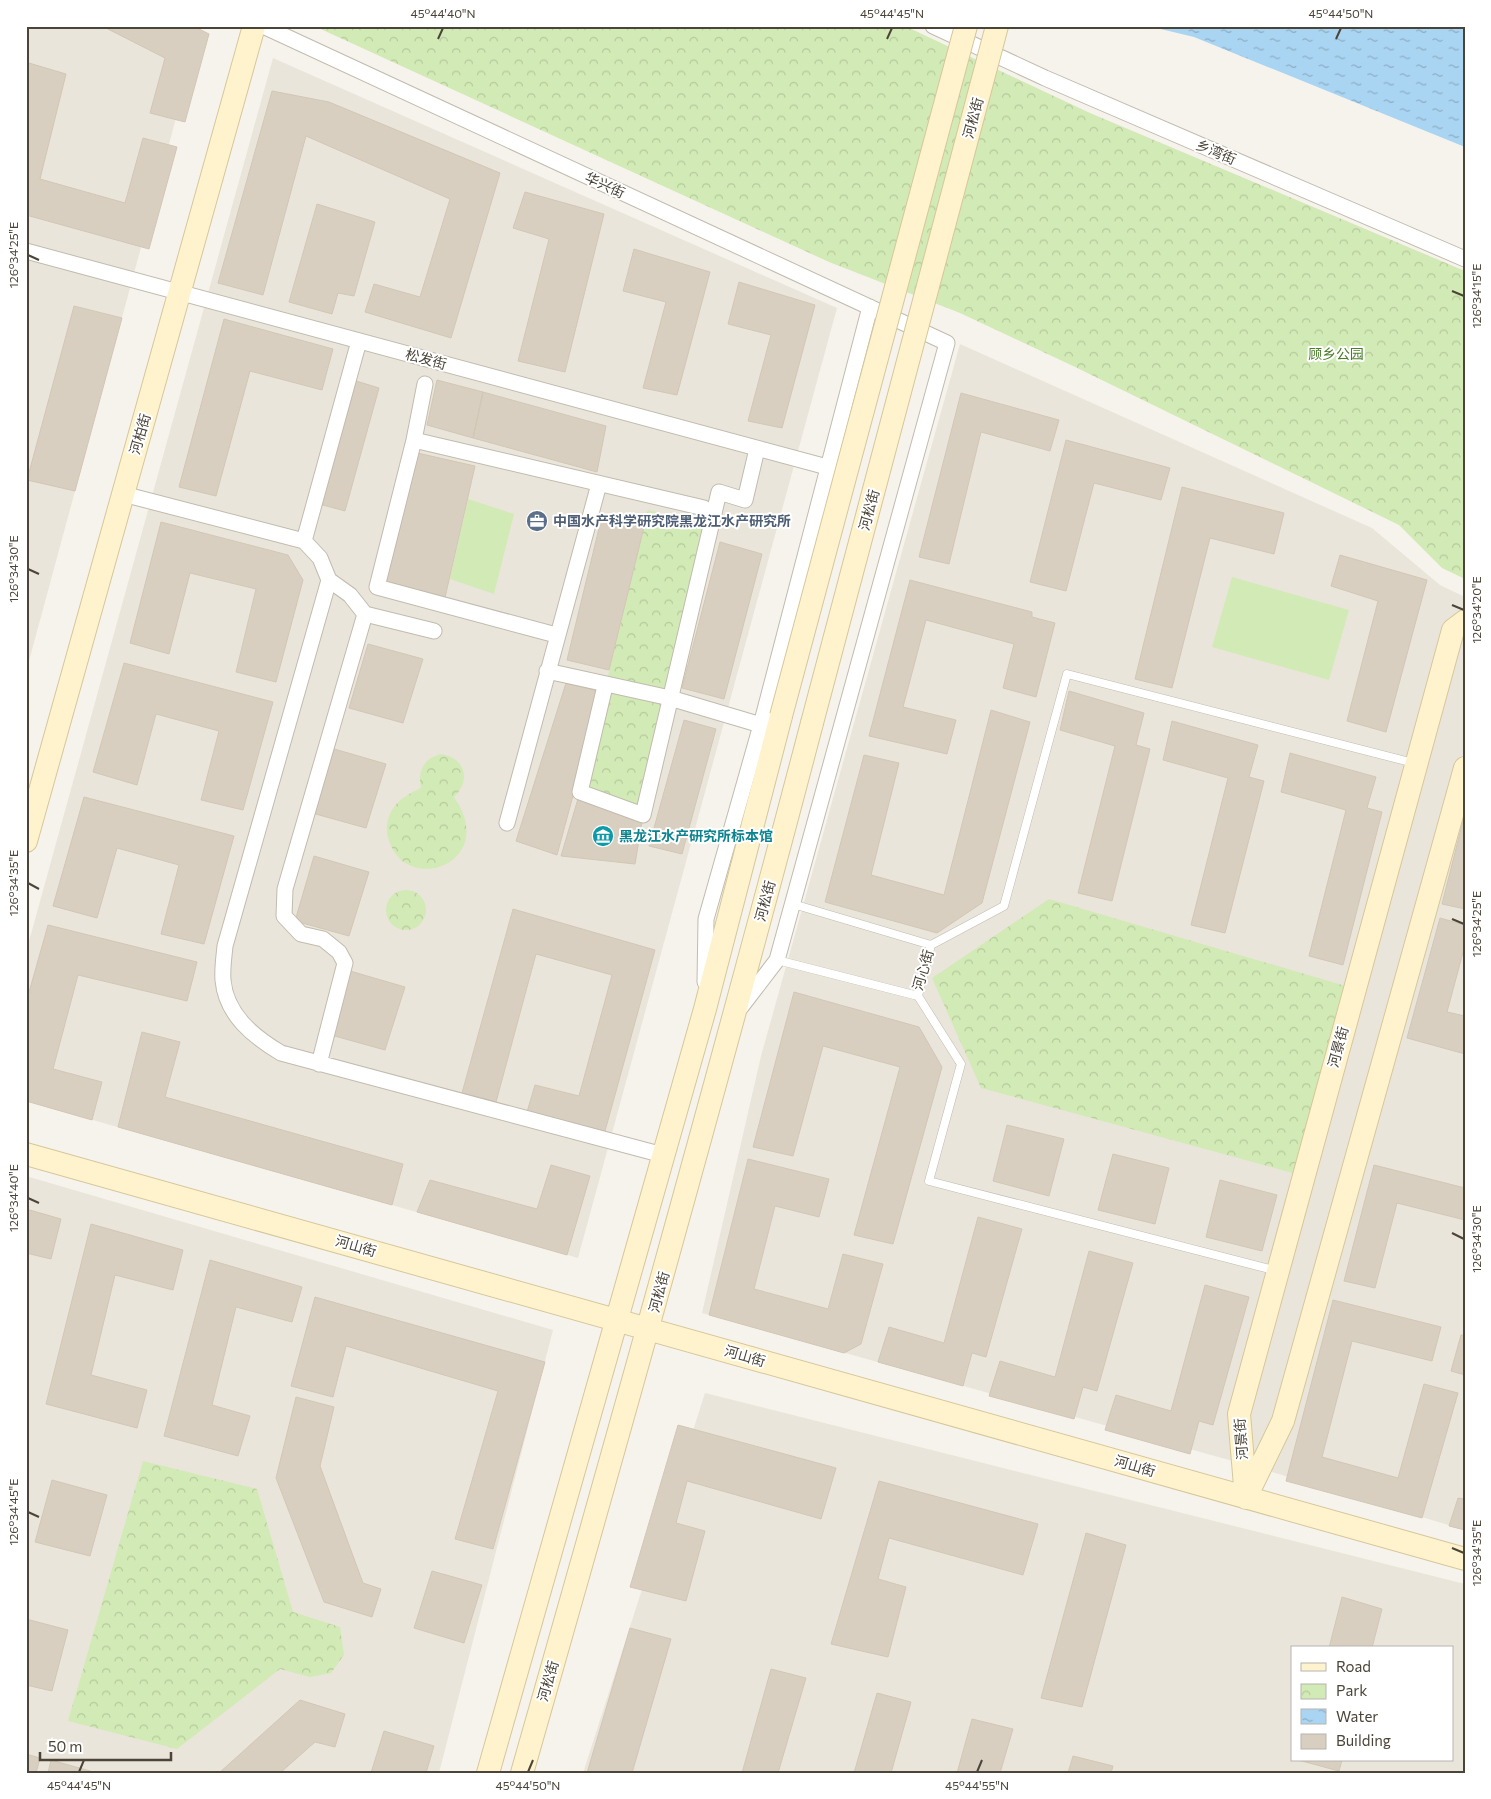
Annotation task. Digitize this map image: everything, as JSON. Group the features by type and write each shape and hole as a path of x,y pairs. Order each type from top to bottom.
{"street":[{"name":"河柏街","path":"26,841 254,26"},
{"name":"华兴街","path":"263,26 947,342 793,904"},
{"name":"乡湾街","path":"933,26 968,34 1045,78 1465,259"},
{"name":"河松街","path":"522,1773 649,1329 736,1013 997,26"},
{"path":"488,1773 705,1009 781,716 968,34"},
{"name":"松发街","path":"26,251 827,468"},
{"path":"705,1009 706,919 761,725 870,307"},
{"path":"304,541 359,341"},
{"path":"425,384 414,440 377,587 556,634"},
{"path":"414,440 704,508"},
{"path":"605,686 580,792 643,815 719,492 744,500 757,449"},
{"path":"507,823 556,634 598,484"},
{"path":"123,494 304,541 320,558 329,580 350,595 365,614 434,631"},
{"path":"329,580 225,946 223,981 232,1011 255,1038 281,1053 663,1155"},
{"path":"319,1064 345,963 339,952 324,940 301,934 284,916 285,890 365,614"},
{"name":"河景街","path":"1246,1498 1239,1414 1453,630 1465,621"},
{"path":"547,671 605,686 670,698 761,725"},
{"name":"河景街","path":"1246,1498 1283,1421 1465,768"},
{"path":"736,1013 777,960 793,904"},
{"name":"河山街","path":"26,1154 1465,1559"}],"lane":[{"path":"931,945 1004,906 1067,674 1416,764"},
{"name":"河心街","path":"777,960 918,996 931,945 793,904"},
{"path":"918,996 961,1064 929,1181 1277,1271"}],"shaded area":[{"path":"26,26 201,26 26,672"},
{"path":"273,58 837,308 578,1258 26,1101 26,952"},
{"path":"960,344 1372,528 1440,585 1465,597 1465,1530 1272,1472 702,1313 761,1056"},
{"path":"26,1176 553,1330 439,1773 26,1773"},
{"path":"705,1393 1465,1584 1465,1773 583,1773"}],"green space":[{"name":"顾乡公园","path":"314,26 905,26 1090,113 1465,271 1465,579 1442,568 1399,525 1073,366 960,313 829,262"},
{"path":"468,499 514,514 494,594 450,579"},
{"path":"648,510 712,525 643,816 580,792"},
{"path":"1232,577 1349,610 1329,680 1212,647"},
{"path":"441,754 456,760 461,765 463,771 463,784 454,797 465,819 466,837 460,852 449,862 434,868 419,868 404,862 393,850 388,838 387,825 391,811 395,806 409,794 421,788 420,776 426,762"},
{"path":"410,890 417,893 423,899 426,910 425,918 417,927 410,930 402,930 395,927 387,918 386,906 389,899 398,891"},
{"path":"1049,899 1349,987 1300,1175 981,1088 932,978"},
{"path":"143,1461 257,1489 293,1612 340,1627 344,1655 331,1673 310,1677 280,1669 177,1749 68,1721"}],"water":[{"path":"1148,26 1465,26 1465,147 1194,37"}],"building":[{"path":"102,26 193,26 209,34 185,122 150,113 165,58"},
{"path":"29,63 66,74 40,179 125,203 143,138 177,147 149,249 26,215 26,76"},
{"path":"272,91 329,102 500,173 451,338 365,312 374,284 420,297 450,199 306,136 263,295 218,283"},
{"path":"525,192 604,214 565,372 518,361 549,239 513,228"},
{"path":"317,204 375,222 354,296 338,293 332,314 289,302"},
{"path":"634,249 710,272 677,395 643,388 666,302 623,291"},
{"path":"739,282 815,305 782,428 748,421 771,335 728,324"},
{"path":"74,306 122,318 75,491 27,480"},
{"path":"224,319 333,349 322,390 250,371 216,496 179,487"},
{"path":"353,380 379,388 345,511 319,504"},
{"path":"437,380 483,392 473,438 427,425"},
{"path":"483,392 606,426 597,472 473,438"},
{"path":"961,393 1059,420 1050,451 981,432 949,564 919,557"},
{"path":"1066,440 1170,468 1161,500 1094,483 1066,591 1030,582"},
{"path":"413,452 475,466 444,602 381,584"},
{"path":"1182,487 1284,513 1274,554 1210,538 1172,688 1135,679"},
{"path":"602,516 644,527 609,670 567,660"},
{"path":"161,522 288,555 303,580 276,682 236,672 256,589 190,573 169,654 130,643"},
{"path":"720,542 762,554 724,699 682,688"},
{"path":"1340,555 1427,580 1386,732 1347,721 1378,601 1331,586"},
{"path":"910,580 1032,612 1032,617 1055,623 1036,697 1003,688 1014,644 926,620 903,707 956,720 947,754 869,736"},
{"path":"368,644 423,659 403,723 349,708"},
{"path":"124,663 273,702 243,810 201,800 219,731 156,714 137,785 93,772"},
{"path":"566,683 601,692 557,855 516,841"},
{"path":"1069,691 1144,713 1136,745 1150,749 1112,901 1078,893 1115,746 1060,730"},
{"path":"991,710 1030,722 982,903 937,933 825,902 864,755 899,763 871,875 944,895"},
{"path":"684,720 716,729 682,854 649,846"},
{"path":"1172,721 1258,745 1249,777 1264,781 1225,933 1191,925 1228,778 1163,760"},
{"path":"331,748 386,764 366,828 312,813"},
{"path":"1290,753 1376,777 1367,808 1382,812 1343,965 1309,956 1346,810 1281,792"},
{"name":"黑龙江水产研究所标本馆","path":"580,792 643,816 635,864 561,856"},
{"path":"84,797 234,836 204,944 161,934 179,865 117,848 97,918 53,906"},
{"path":"1465,813 1465,909 1442,904"},
{"path":"314,856 369,872 349,936 295,921"},
{"path":"513,909 655,950 605,1131 527,1112 535,1085 579,1096 612,975 536,954 496,1102 462,1093"},
{"path":"1440,918 1465,925 1465,945 1447,1012 1465,1016 1465,1054 1407,1038"},
{"path":"48,925 197,962 187,1001 78,975 53,1069 102,1082 92,1120 26,1101 26,1003"},
{"path":"350,971 405,987 385,1050 331,1035"},
{"path":"794,992 919,1027 942,1067 893,1244 854,1235 900,1067 823,1046 793,1156 753,1147"},
{"path":"142,1032 180,1042 165,1097 403,1164 392,1205 118,1127"},
{"path":"1007,1125 1064,1139 1049,1196 993,1181"},
{"path":"1113,1154 1169,1168 1155,1224 1098,1210"},
{"path":"748,1159 829,1179 819,1217 775,1206 754,1289 828,1309 843,1254 883,1264 861,1344 844,1353 709,1315"},
{"path":"551,1165 590,1176 567,1255 417,1212 430,1180 537,1209"},
{"path":"1374,1165 1465,1188 1465,1220 1397,1203 1375,1288 1344,1281"},
{"path":"1220,1180 1277,1195 1262,1251 1206,1237"},
{"path":"26,1209 61,1219 51,1259 26,1253"},
{"path":"978,1217 1022,1229 986,1357 972,1353 963,1386 878,1362 889,1327 944,1343"},
{"path":"91,1224 183,1250 173,1290 115,1275 91,1375 147,1390 137,1428 46,1404"},
{"path":"1089,1251 1133,1263 1097,1391 1083,1387 1074,1419 989,1396 1000,1361 1055,1377"},
{"path":"210,1260 302,1287 292,1322 236,1307 212,1405 250,1416 238,1456 164,1436"},
{"path":"1205,1285 1249,1297 1213,1425 1199,1421 1190,1454 1105,1430 1116,1395 1171,1411"},
{"path":"315,1297 545,1362 493,1549 455,1539 498,1391 346,1346 333,1397 291,1386"},
{"path":"1333,1300 1441,1327 1432,1361 1352,1341 1322,1457 1398,1478 1424,1384 1458,1393 1422,1518 1286,1481"},
{"path":"1461,1335 1465,1335 1465,1375 1451,1371"},
{"path":"296,1397 334,1407 320,1466 363,1583 381,1589 372,1617 324,1602 276,1478"},
{"path":"678,1425 836,1468 821,1519 687,1481 676,1523 705,1531 686,1601 630,1587"},
{"path":"52,1480 107,1495 90,1556 35,1542"},
{"path":"879,1481 1038,1524 1023,1575 889,1538 878,1579 906,1587 888,1657 831,1644"},
{"path":"1458,1498 1465,1499 1465,1530 1449,1526"},
{"path":"1086,1533 1126,1545 1082,1707 1041,1698"},
{"path":"432,1571 482,1585 464,1643 414,1628"},
{"path":"1342,1597 1382,1609 1373,1646 1330,1646"},
{"path":"26,1619 68,1630 52,1691 26,1685"},
{"path":"630,1628 671,1639 632,1773 587,1773"},
{"path":"771,1669 806,1678 778,1773 742,1773"},
{"path":"877,1693 911,1702 891,1773 854,1773"},
{"path":"300,1700 345,1714 335,1747 315,1742 280,1773 219,1773"},
{"path":"972,1719 1013,1729 1000,1773 957,1773"},
{"path":"384,1731 434,1746 426,1773 371,1773"},
{"path":"26,1754 40,1758 36,1773 26,1773"},
{"path":"1073,1756 1113,1766 1111,1773 1068,1773"},
{"path":"51,1760 97,1773 48,1773"},
{"path":"1305,1762 1341,1762 1339,1771"}],"place":[{"name":"中国水产科学研究院黑龙江水产研究所","path":"537,521"},
{"name":"黑龙江水产研究所标本馆","path":"603,836"}]}
